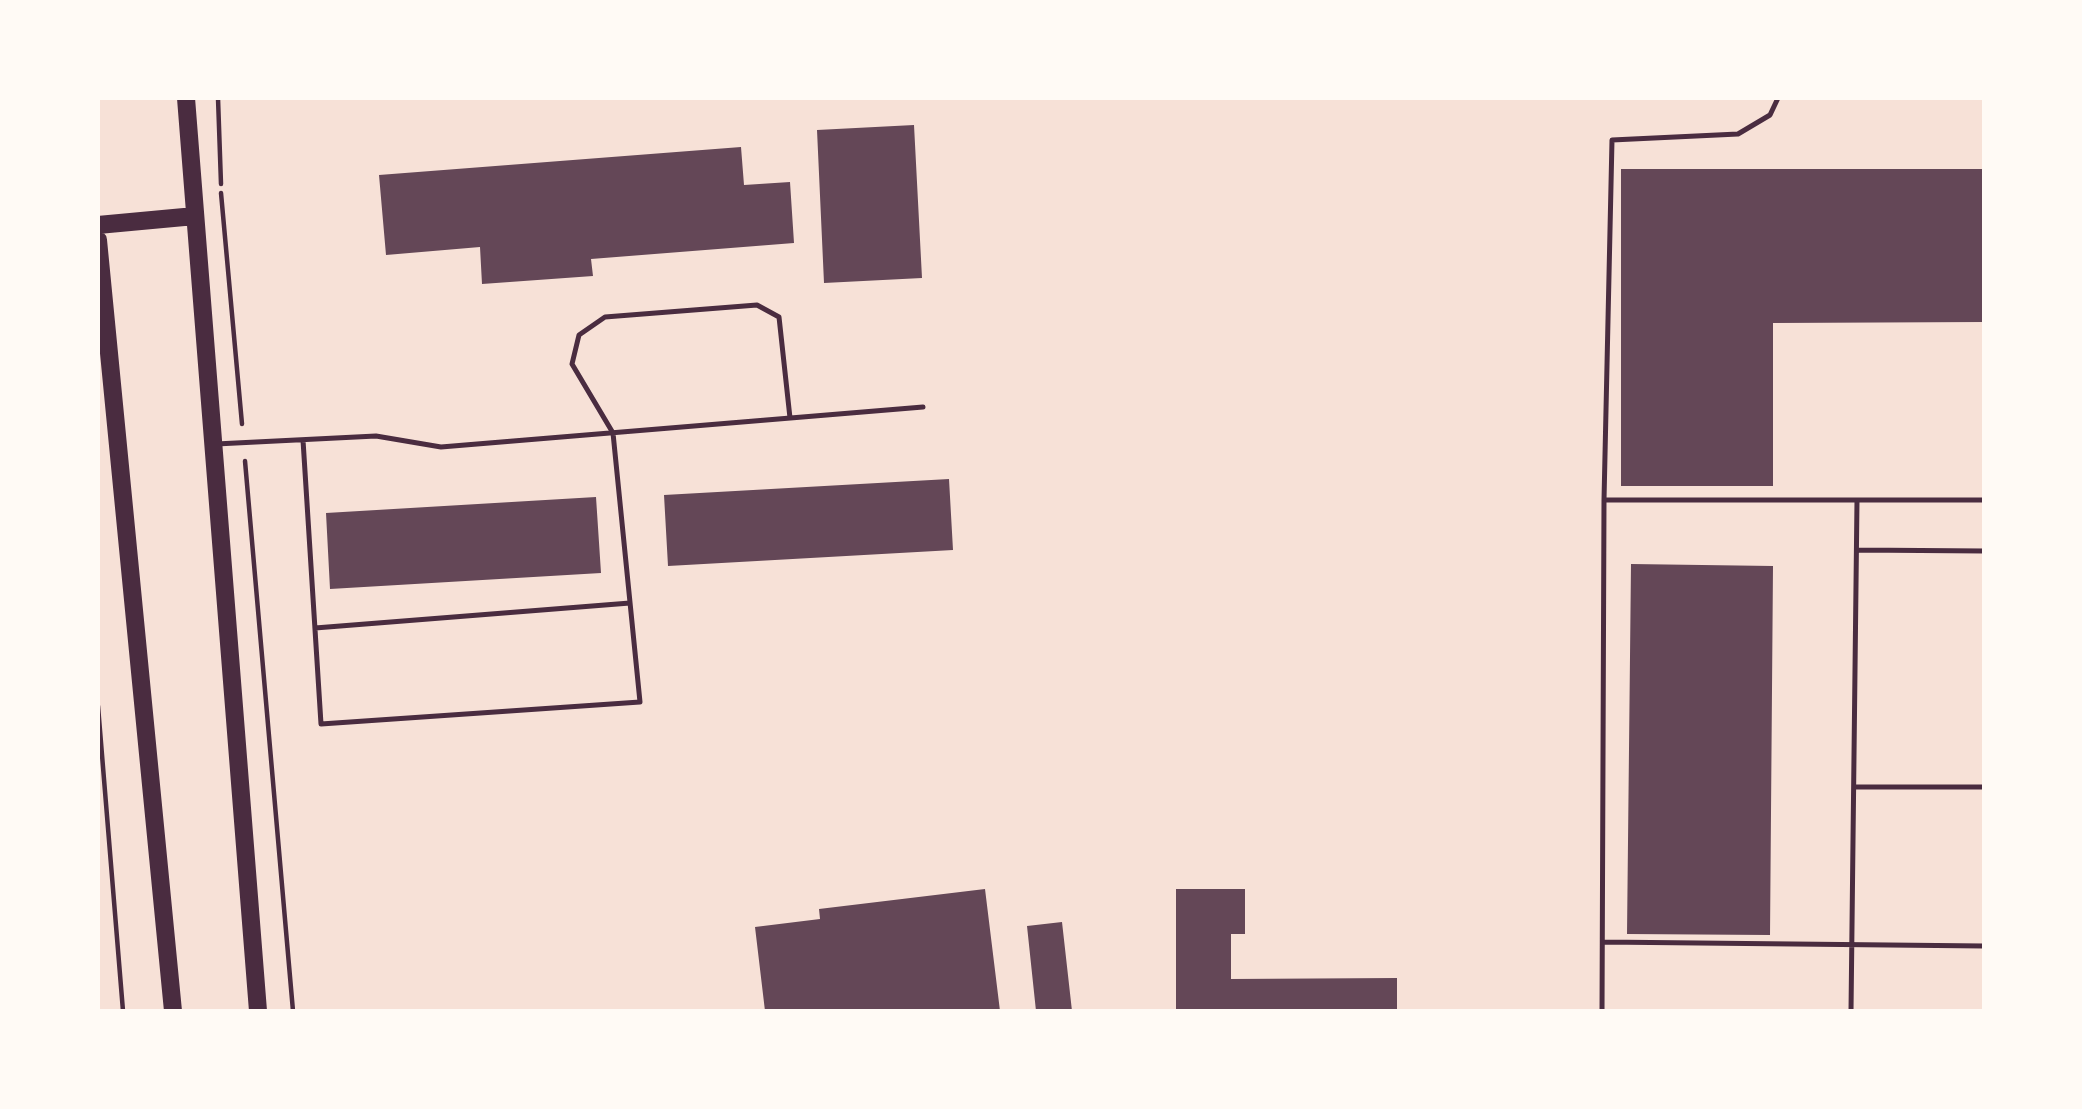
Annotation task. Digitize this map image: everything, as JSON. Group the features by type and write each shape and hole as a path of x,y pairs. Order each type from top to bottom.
{"main road":[{"path":"186,98 258,1011"},
{"path":"98,225 195,216"},
{"path":"98,240 173,1011"}],"lane":[{"path":"1602,1011 1604,500 1612,140 1738,134 1770,115 1778,98"},
{"path":"303,440 321,724 639,702 613,433 572,364 579,335 605,317 757,305 779,317 790,418"},
{"path":"213,444 376,436 441,447 923,407"},
{"path":"1604,500 1984,500"},
{"path":"1851,1011 1857,500"},
{"path":"1857,550 1984,551"},
{"path":"315,628 630,603"},
{"path":"1854,787 1984,787"},
{"path":"1603,942 1984,946"}],"path":[{"path":"218,98 221,183 293,1011"},
{"path":"98,706 124,1011"}],"building":[{"path":"914,125 922,278 824,283 817,130"},
{"path":"741,147 744,185 790,182 794,243 591,259 593,276 482,284 480,247 386,255 379,175"},
{"path":"1621,169 1984,169 1984,322 1773,323 1773,486 1621,486"},
{"path":"949,479 953,550 668,566 664,495"},
{"path":"596,497 601,573 330,589 326,513"},
{"path":"1631,564 1773,566 1770,935 1627,934"},
{"path":"985,889 1000,1011 765,1011 755,927 820,919 819,909"},
{"path":"1176,889 1245,889 1245,934 1231,934 1231,979 1397,978 1397,1011 1176,1011"},
{"path":"1062,922 1072,1011 1036,1011 1027,926"}]}
